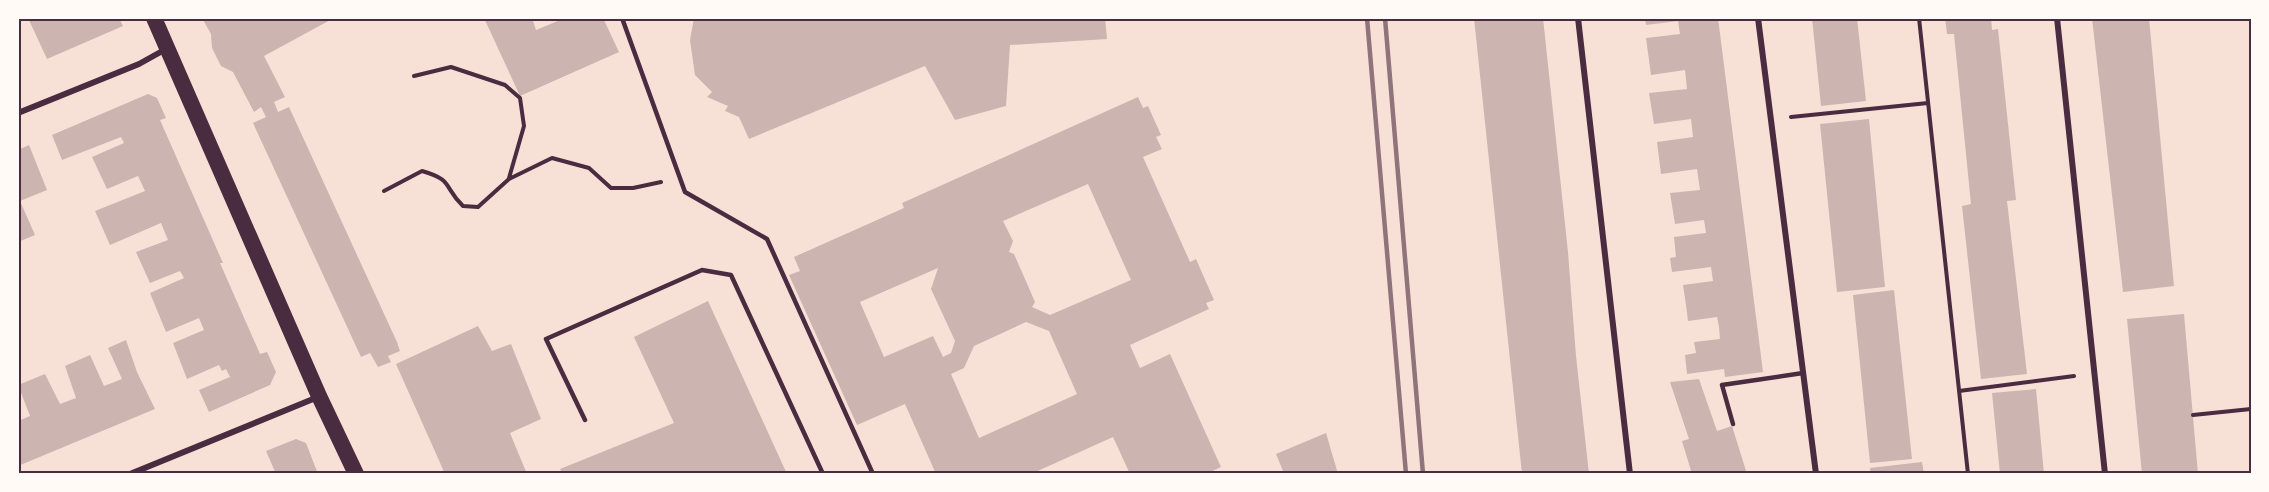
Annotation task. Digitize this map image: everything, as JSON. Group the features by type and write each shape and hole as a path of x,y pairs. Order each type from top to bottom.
{"highway":[{"path":"154,18 319,396 356,474"}],"street":[{"path":"1578,18 1630,474"},
{"path":"1758,18 1815,474"},
{"path":"2057,18 2105,474"},
{"path":"18,113 139,64 168,48"},
{"path":"130,474 319,396"}],"lane":[{"path":"622,18 686,192 767,239 873,474"},
{"path":"585,420 546,339 702,270 731,275 823,474"},
{"path":"1733,424 1722,385 1803,374"}],"path":[{"path":"1919,18 1968,474"},
{"path":"414,76 451,67 505,85 520,98 524,126 509,179"},
{"path":"1772,119 1928,103"},
{"path":"384,191 422,171 445,180 454,198 463,206 478,207 509,179 552,158 589,168 611,188 633,188 681,178"},
{"path":"1959,391 2094,373"},
{"path":"2193,415 2251,409"}],"building":[{"path":"28,18 119,18 123,26 47,59"},
{"path":"202,18 334,18 264,56 285,97 274,102 278,112 289,107 397,342 400,351 388,356 391,362 378,367 370,353 361,357 253,123 266,117 261,107 254,112 233,72 221,66 212,48 211,34"},
{"path":"484,18 532,18 536,30 565,18 603,18 619,52 520,96"},
{"path":"694,18 1105,18 1107,39 1010,45 1006,106 955,120 925,66 749,139 739,117 725,111 728,106 707,97 712,92 695,75 690,40"},
{"path":"1474,18 1543,18 1589,474 1522,474"},
{"path":"1645,18 1718,18 1763,372 1725,377 1724,369 1687,374 1685,355 1696,353 1694,342 1720,339 1719,327 1717,317 1688,321 1683,285 1713,281 1711,267 1672,272 1670,258 1676,257 1674,237 1706,233 1704,220 1675,224 1670,193 1700,190 1697,169 1661,174 1657,142 1693,137 1691,119 1654,124 1649,93 1687,89 1685,70 1651,75 1646,38 1680,34 1678,21 1646,25"},
{"path":"1812,18 1857,18 1866,101 1821,106"},
{"path":"1945,18 1991,18 1992,30 1998,29 2016,200 2007,201 2027,374 1981,379 1962,206 1971,204 1954,34 1947,34"},
{"path":"2092,18 2149,18 2174,286 2123,292"},
{"path":"148,94 157,98 166,118 160,120 260,354 267,352 276,372 270,385 209,412 199,390 230,377 226,369 222,371 219,365 187,379 173,343 204,330 199,318 166,332 150,293 184,278 180,271 150,283 136,252 168,240 161,223 110,245 95,211 145,191 138,176 107,189 92,157 124,143 121,137 62,160 52,135"},
{"path":"1138,97 1143,108 1148,106 1161,135 1156,137 1162,149 1143,157 1190,262 1196,259 1214,300 1206,303 1209,309 1130,345 1140,368 1170,354 1221,467 1206,474 1130,474 1113,437 1031,474 936,474 905,404 857,425 789,275 800,271 794,257 904,208 902,203","holes":["1088,184 1131,280 1050,315 1032,307 1035,302 1014,254 1009,252 1013,241 1003,221","938,268 931,289 955,341 951,353 943,357 933,336 884,357 860,302","1026,322 1049,331 1077,394 979,438 951,374 964,368 974,346"]},
{"path":"1869,119 1885,287 1837,292 1820,124"},
{"path":"29,145 47,190 20,201 35,235 18,242 18,150"},
{"path":"1894,290 1912,459 1870,463 1853,295"},
{"path":"708,301 787,474 563,474 560,469 674,423 634,337"},
{"path":"2184,314 2198,474 2142,474 2127,319"},
{"path":"478,326 492,351 511,344 541,419 510,433 527,474 445,474 396,364"},
{"path":"126,340 137,372 155,409 18,466 18,421 30,416 18,385 45,374 60,404 76,398 65,366 90,355 104,386 122,379 108,348"},
{"path":"1699,379 1717,431 1732,426 1747,474 1692,474 1682,441 1689,439 1670,382"},
{"path":"2036,389 2044,474 2000,474 1992,393"},
{"path":"1326,433 1338,474 1275,474 1283,471 1276,454"},
{"path":"296,439 306,443 318,474 276,474 266,451"},
{"path":"1922,462 1924,474 1871,474 1870,468"}],"railway":[{"path":"1367,18 1406,474"},
{"path":"1385,18 1423,474"}]}
